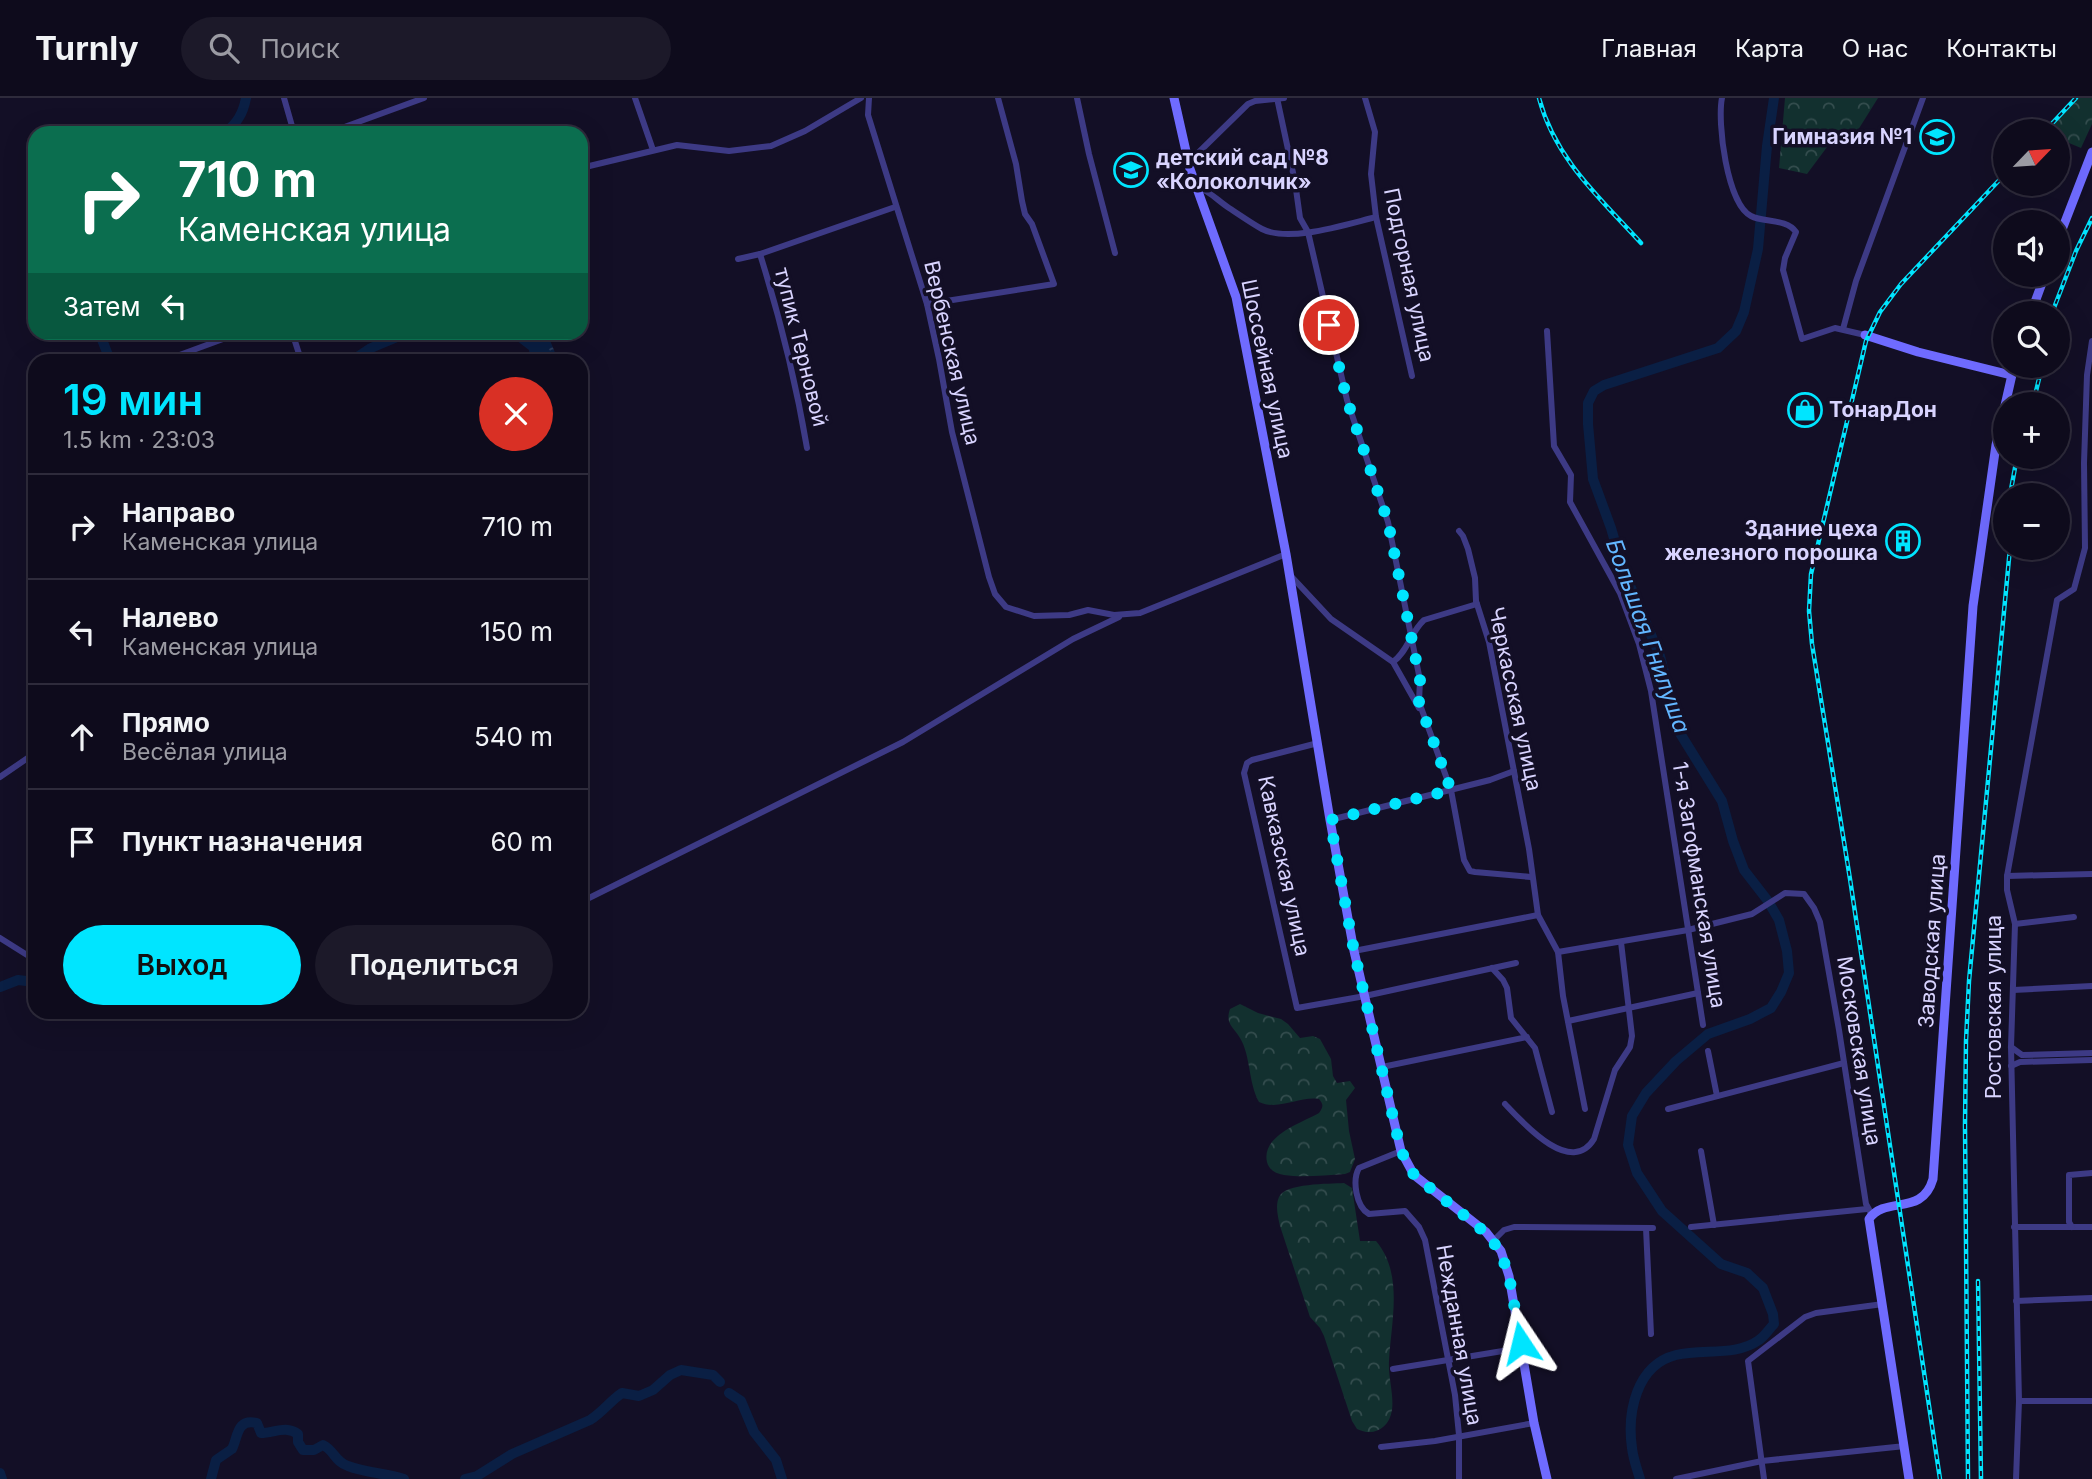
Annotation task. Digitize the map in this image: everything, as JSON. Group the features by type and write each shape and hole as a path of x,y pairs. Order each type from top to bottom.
{"main road":[{"name":"Шоссейная улица","path":"1174,98 1196,187 1236,297 1290,575 1354,951 1401,1151"},
{"path":"2069,210 2092,152"},
{"path":"1865,334 1919,352 1993,366"},
{"name":"Заводская улица","path":"1870,1212 1917,1201 1929,1191 1933,1179 1973,606 1996,444 2011,378"},
{"path":"1401,1151 1414,1175 1473,1222 1500,1251 1509,1276 1546,1479"},
{"path":"1870,1212 1869,1224 1909,1479"}],"street":[{"path":"284,98 293,126"},
{"path":"347,126 424,98"},
{"path":"635,98 653,150"},
{"path":"588,166 677,145 729,150 771,146 805,131 861,98"},
{"name":"Вербенская улица","path":"869,98 868,115 926,304 952,432 989,577 1000,602 1020,613 1041,616 1069,615 1088,610 1120,616"},
{"path":"926,304 1054,284 1021,201 1016,164 998,98"},
{"path":"1077,98 1115,253"},
{"name":"Подгорная улица","path":"1365,98 1375,140 1371,174 1376,217 1412,376"},
{"path":"1721,98 1727,172 1738,202 1755,218 1790,226 1796,232 1783,270 1802,339 1835,328 1865,334"},
{"path":"1843,329 1856,281 1923,98"},
{"path":"1188,160 1248,104 1279,99 1300,218 1308,233 1339,373 1388,522 1420,680 1418,694 1422,712 1451,790 1464,860 1470,871 1531,877"},
{"path":"1196,187 1206,190 1228,208 1263,229 1282,233 1308,233 1376,217"},
{"name":"тупик Терновой","path":"738,260 895,207"},
{"name":"тупик Терновой","path":"760,254 801,408 807,448"},
{"name":"1-я Загофманская улица","path":"1546,331 1554,446 1571,475 1570,502 1620,593 1639,644 1651,691 1703,1026"},
{"path":"185,354 221,340"},
{"name":"Ростовская улица","path":"2016,1479 2018,1401 2011,1066 2015,924 2007,890 2007,877 2057,600 2074,589 2089,548 2089,375 2092,341"},
{"name":"Черкасская улица","path":"1458,531 1464,536 1468,549 1475,578 1476,604 1489,642 1529,849 1538,915 1558,952"},
{"path":"588,898 903,742 1073,639 1120,616 1140,613 1286,554"},
{"path":"1290,575 1331,619 1393,662 1422,712"},
{"path":"1393,662 1406,649 1410,638 1424,620 1476,604"},
{"name":"Кавказская улица","path":"1318,743 1252,760 1247,763 1244,773 1297,1008 1365,996"},
{"path":"0,777 28,758"},
{"path":"1330,820 1504,776 1514,771"},
{"path":"2007,877 2092,874"},
{"name":"Московская улица","path":"1688,930 1752,914 1785,893 1804,894 1814,908 1820,922 1870,1212"},
{"path":"1354,951 1538,915"},
{"path":"2015,924 2074,917"},
{"path":"1585,1109 1558,952 1688,930"},
{"path":"0,938 28,956"},
{"path":"1505,1104 1521,1122 1554,1148 1568,1152 1581,1151 1591,1145 1615,1070 1630,1047 1632,1036 1621,942"},
{"path":"1365,996 1516,963"},
{"path":"1492,968 1507,988 1511,1018 1535,1048 1552,1112"},
{"path":"2013,990 2092,986"},
{"path":"1568,1021 1698,993"},
{"path":"1382,1067 1527,1037"},
{"path":"2011,1047 2022,1055 2092,1053"},
{"path":"1708,1051 1717,1096"},
{"path":"2011,1066 2020,1062 2092,1060"},
{"path":"1668,1110 1844,1063"},
{"name":"Нежданная улица","path":"1401,1151 1359,1168 1355,1175 1359,1202 1364,1212 1369,1214 1405,1212 1419,1227 1425,1240 1455,1395 1460,1479"},
{"path":"1701,1151 1714,1225"},
{"path":"2072,1227 2069,1222 2069,1175 2092,1173"},
{"path":"1691,1227 1870,1212"},
{"path":"1493,1241 1507,1228 1524,1226 1649,1228 1651,1334"},
{"path":"2014,1227 2092,1227"},
{"path":"2016,1301 2092,1298"},
{"path":"1765,1479 1748,1361 1805,1317 1816,1313 1883,1304"},
{"path":"1393,1370 1521,1348"},
{"path":"2018,1401 2092,1401"},
{"path":"1381,1447 1435,1441 1534,1423"},
{"path":"1676,1479 1762,1461 1905,1446"}],"green space":[{"path":"1785,98 1878,98 1858,130 1836,135 1807,174 1779,168"},
{"path":"2079,98 2092,98 2092,124 2081,148 2070,143 2070,119 2059,119"},
{"path":"1240,1004 1258,1013 1281,1019 1300,1038 1313,1036 1320,1039 1331,1059 1333,1076 1337,1083 1350,1081 1355,1088 1346,1100 1355,1159 1350,1172 1291,1176 1278,1174 1269,1167 1267,1153 1270,1145 1293,1126 1319,1113 1322,1104 1319,1099 1274,1105 1259,1102 1244,1045 1229,1022 1230,1009"},
{"path":"1344,1183 1352,1188 1360,1241 1376,1241 1385,1254 1393,1283 1389,1367 1392,1410 1388,1422 1374,1432 1357,1429 1352,1421 1324,1336 1310,1317 1277,1212 1279,1197 1283,1192 1308,1185"}],"water":[{"path":"516,340 550,340 556,354 530,354 529,350"}],"waterway":[{"path":"233,126 246,98"},
{"name":"Большая Гнилуша","path":"1640,1479 1633,1452 1631,1420 1637,1392 1652,1369 1662,1360 1676,1355 1740,1349 1761,1338 1774,1324 1763,1288 1747,1273 1721,1264 1662,1211 1637,1173 1628,1145 1632,1116 1646,1093 1676,1061 1708,1034 1750,1019 1771,1008 1789,973 1787,951 1779,920 1744,870 1722,801 1678,730 1660,656 1623,569 1593,479 1588,403 1594,391 1604,385 1718,348 1736,331 1744,312 1758,249 1774,98"},
{"path":"102,340 108,354"},
{"path":"362,354 390,340"},
{"path":"0,987 18,980 28,981"},
{"path":"465,1479 477,1476 512,1454 590,1420 622,1393 639,1396 653,1390 670,1375 681,1370 713,1375 720,1382"},
{"path":"729,1393 741,1401 754,1432 776,1460 782,1479"},
{"path":"211,1479 216,1460 232,1449 241,1426 250,1422 257,1423 261,1433 293,1431 298,1434 298,1442 303,1450 314,1450 323,1445 348,1466 404,1479"},
{"path":"0,1473 2,1479"}],"railway":[{"path":"1539,98 1546,120 1567,159 1641,243"},
{"path":"2056,119 2076,98"},
{"path":"1940,1479 1809,611 1811,574 1866,341 1880,312 1901,284 1993,187"},
{"path":"2057,301 2092,218"},
{"path":"2036,392 2039,378"},
{"path":"2012,483 2015,469"},
{"path":"1968,1479 1966,1041 1969,981 2009,560"},
{"path":"1978,1281 1981,1479"}],"place":[{"name":"Гимназия №1","path":"1937,137"},
{"name":"детский сад №8 «Колоколчик»","path":"1131,170"},
{"name":"ТонарДон","path":"1805,410"},
{"name":"Здание цеха железного порошка","path":"1903,541"}],"route":[{"path":"1329,325 1339,373 1396,553 1420,680 1419,702 1451,790 1330,820 1354,951 1401,1151 1414,1175 1486,1233 1500,1251 1509,1276 1521,1343"}]}
